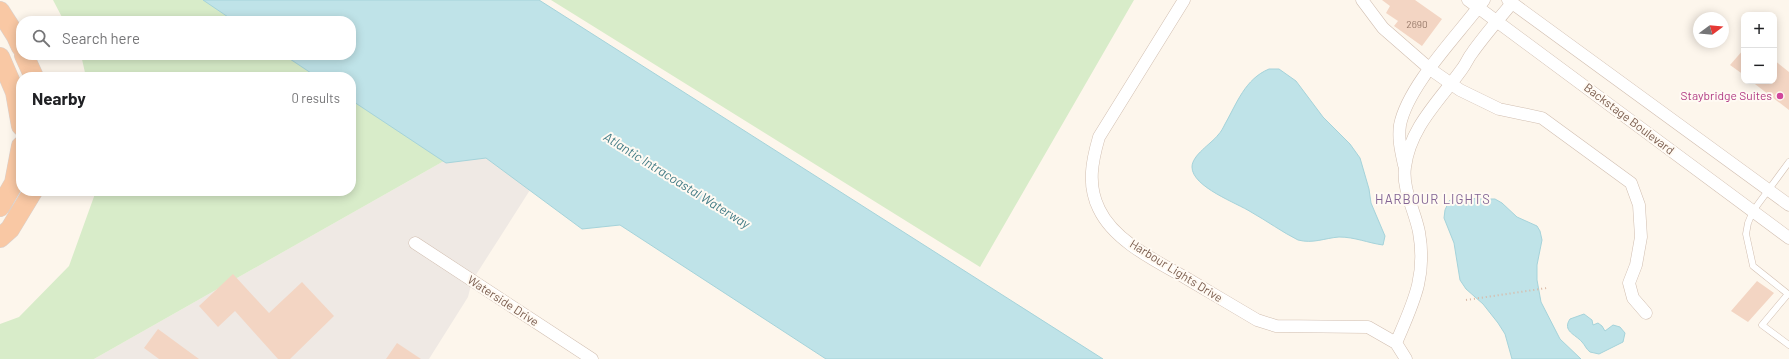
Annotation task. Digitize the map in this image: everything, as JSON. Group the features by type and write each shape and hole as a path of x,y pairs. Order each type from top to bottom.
{"highway":[{"path":"0,11 16,36"},
{"path":"0,57 16,98"},
{"path":"26,60 32,72"},
{"path":"0,207 14,183 16,172"},
{"path":"0,238 10,229 31,196"}],"street":[{"name":"Harbour Lights Drive","path":"1184,0 1099,137 1092,161 1092,187 1098,208 1108,222 1134,248 1257,320 1276,326 1368,327 1396,343 1406,359"},
{"path":"1362,0 1383,28 1430,69 1460,90 1499,109 1542,118 1631,183 1639,205 1641,237 1636,265 1629,283 1633,298 1646,313"},
{"name":"Backstage Boulevard","path":"1468,0 1481,4 1497,21 1789,238"},
{"path":"1396,343 1417,292 1422,263 1419,232 1404,177 1405,166 1415,133 1510,2"},
{"name":"Backstage Boulevard","path":"1510,2 1789,205"},
{"path":"1405,166 1400,146 1400,124 1420,82 1481,4"},
{"name":"Waterside Drive","path":"415,243 592,359"}],"lane":[{"path":"1789,162 1753,211 1748,223 1746,234 1753,266 1788,294 1762,324 1789,345"}],"path":[{"path":"1466,300 1548,288"}],"shaded area":[{"path":"451,157 486,158 530,190 472,281 468,297 429,359 94,359"}],"green space":[{"path":"53,0 213,0 237,16 61,16"},
{"path":"551,0 1134,0 980,267"},
{"path":"82,60 304,60 322,72 85,72"},
{"path":"356,94 451,157 94,359 0,359 0,324 19,317 69,266 94,196 356,196"}],"water":[{"name":"Atlantic Intracoastal Waterway","path":"203,0 539,0 1103,359 826,359 620,225 582,229 486,158 446,163 356,103 356,72 310,72 292,60 356,60 356,16 227,16"},
{"path":"1269,69 1279,69 1296,81 1323,117 1350,144 1360,158 1369,189 1371,203 1385,236 1383,245 1345,237 1314,241 1298,240 1251,212 1216,194 1199,181 1194,174 1192,167 1195,158 1220,133 1242,92 1261,73"},
{"path":"1457,196 1477,199 1495,199 1502,203 1517,217 1537,226 1542,240 1537,265 1537,280 1541,302 1560,339 1581,359 1512,359 1505,334 1498,323 1483,304 1466,289 1460,280 1454,243 1444,218 1445,210 1449,201"},
{"path":"1584,314 1592,320 1593,325 1598,323 1605,331 1613,325 1620,327 1625,333 1623,342 1599,354 1587,350 1582,342 1568,329 1570,319"}],"building":[{"path":"1382,0 1415,0 1442,19 1422,46 1394,26 1398,21 1386,13 1390,6"},
{"name":"Staybridge Suites","path":"1741,52 1741,73 1730,65"},
{"name":"Staybridge Suites","path":"1777,62 1789,72 1789,110 1755,84 1777,84"},
{"path":"233,274 269,313 302,282 334,316 290,359 278,359 235,311 218,327 199,306"},
{"path":"1757,281 1774,293 1748,322 1731,311"},
{"path":"158,329 199,359 159,359 144,348"},
{"path":"397,343 421,359 386,359"}],"place":[{"name":"Staybridge Suites","path":"1780,96"}],"district":[{"name":"HARBOUR LIGHTS","path":"1433,199"}]}
